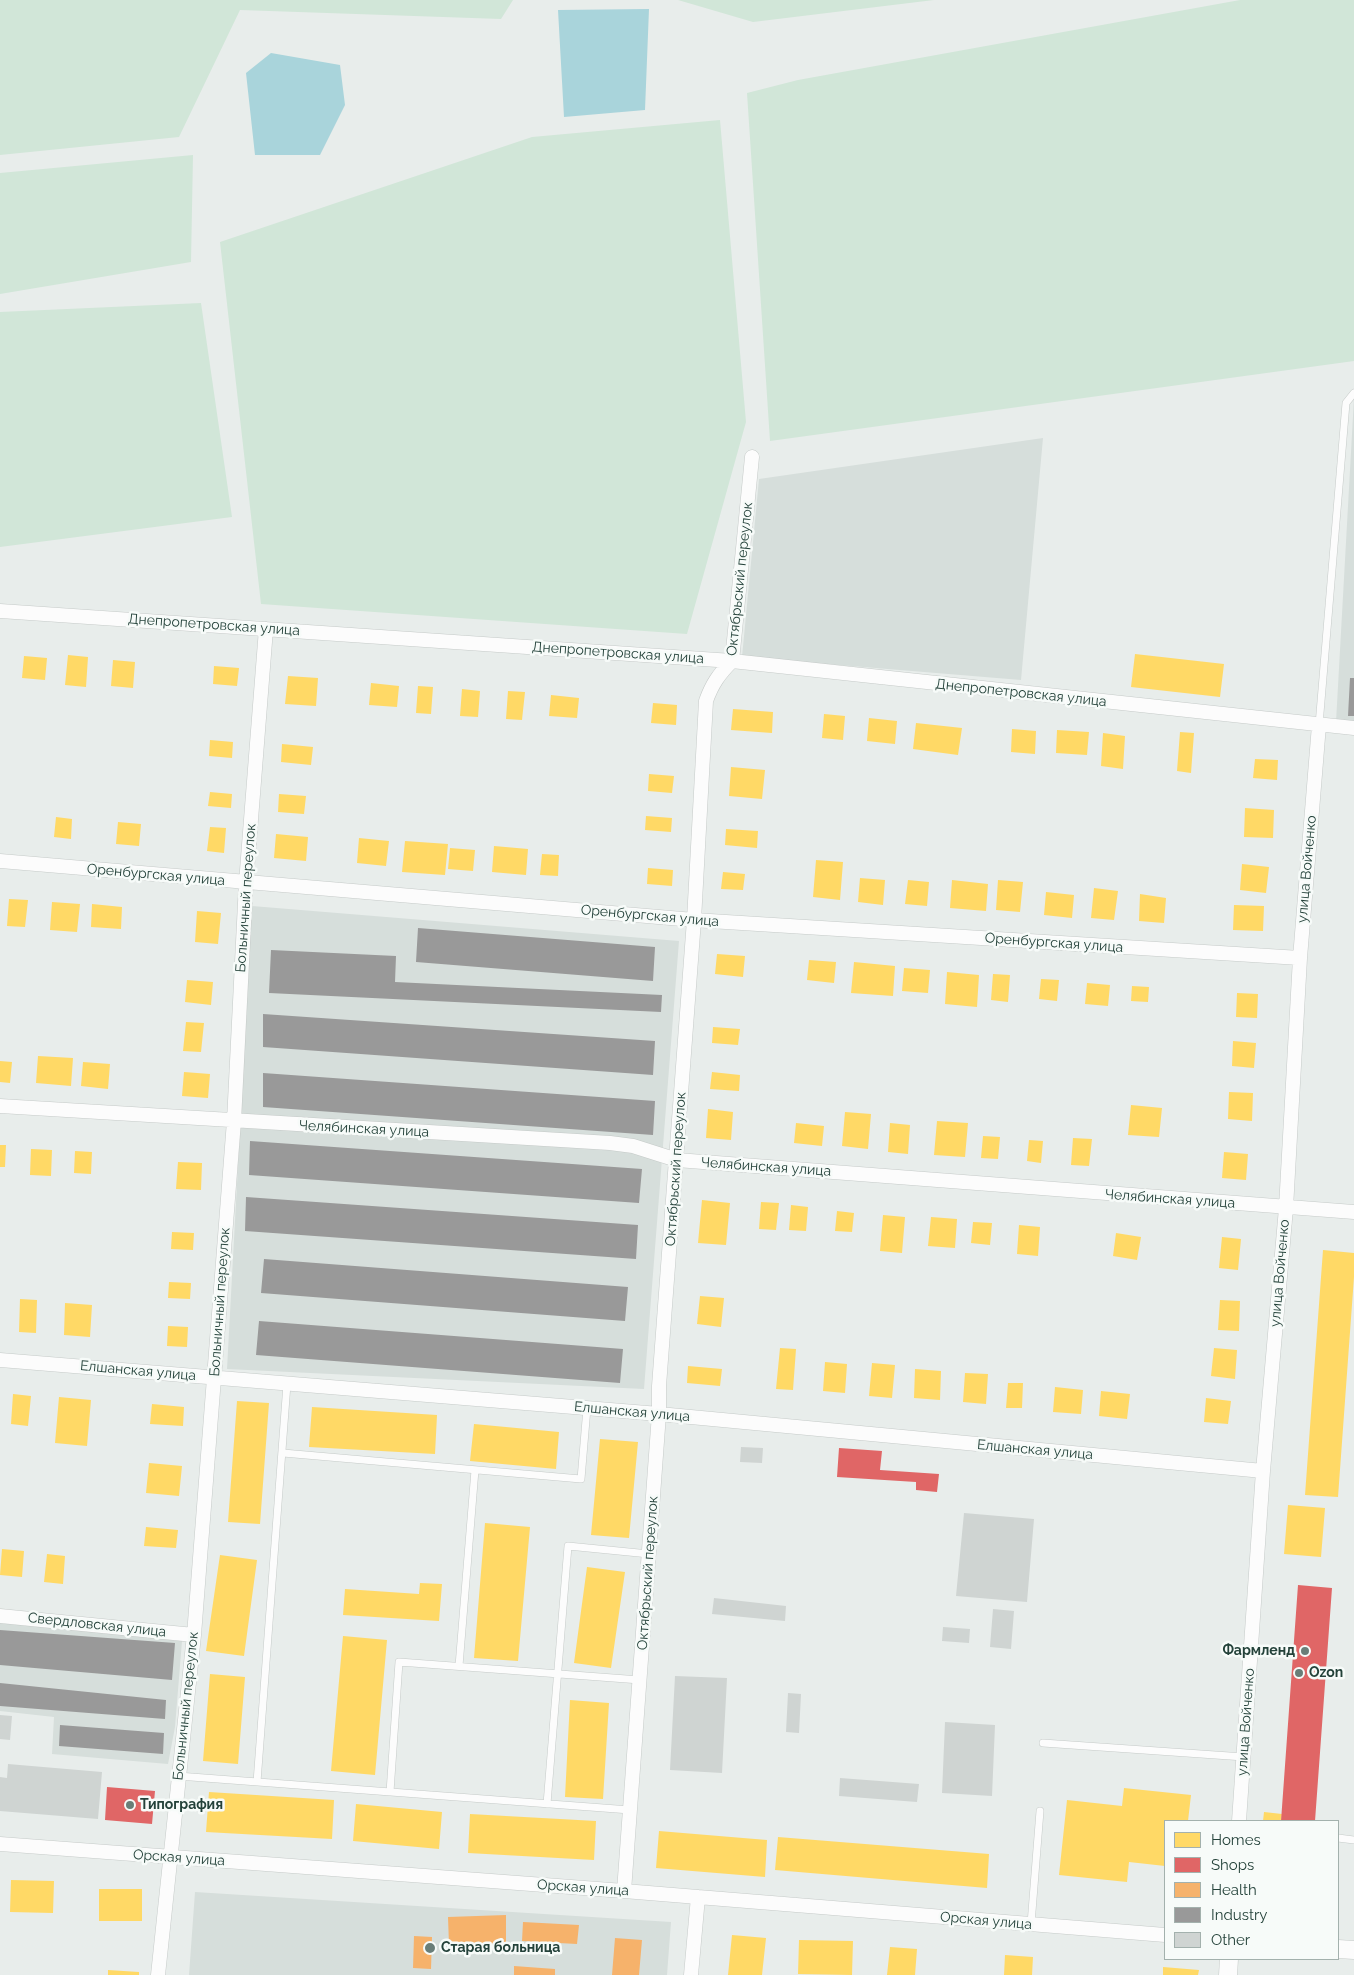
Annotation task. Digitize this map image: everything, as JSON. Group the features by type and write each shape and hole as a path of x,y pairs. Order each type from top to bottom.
{"street":[{"name":"Октябрьский переулок","path":"624,1891 660,1414 659,1386 694,920 706,701 718,675 732,661 752,457"},
{"name":"Днепропетровская улица","path":"0,612 266,628 732,661 1354,728"},
{"name":"Больничный переулок","path":"158,1975 194,1635 234,1122 246,883 266,628"},
{"name":"улица Войченко","path":"1239,1820 1263,1471 1286,1208 1300,958 1319,725"},
{"name":"Оренбургская улица","path":"0,861 694,920 1300,958"},
{"name":"Челябинская улица","path":"0,1106 234,1122 610,1143 633,1146 677,1160 1354,1212"},
{"name":"Елшанская улица","path":"0,1360 660,1414 1263,1471"},
{"name":"Свердловская улица","path":"0,1616 194,1635"},
{"name":"Орская улица","path":"0,1844 624,1891 1164,1935"},
{"path":"691,1975 698,1898"},
{"path":"1339,1949 1354,1950"},
{"path":"1228,1975 1229,1960"}],"lane":[{"path":"1319,725 1346,404 1354,392"},
{"path":"257,1782 288,1384"},
{"path":"283,1453 581,1479 587,1408"},
{"path":"459,1666 475,1470"},
{"path":"547,1804 568,1546 649,1554"},
{"path":"390,1792 400,1662 640,1680"},
{"path":"1043,1743 1244,1757"},
{"path":"178,1776 630,1810"},
{"path":"1031,1924 1040,1811"},
{"path":"1339,1838 1354,1840"}],"shaded area":[{"path":"1354,398 1354,723 1336,722"},
{"path":"1043,438 1021,680 742,657 759,479"},
{"path":"252,906 679,941 644,1389 227,1369"},
{"path":"0,1623 182,1641 175,1727 168,1764 52,1754 54,1717 0,1711"},
{"name":"Старая больница","path":"195,1892 671,1922 667,1975 189,1975"}],"green space":[{"path":"0,0 513,0 501,19 240,10 179,137 0,155"},
{"path":"678,0 934,0 753,22"},
{"path":"1240,0 1354,0 1354,361 770,441 747,93 798,80"},
{"path":"720,120 746,422 687,634 261,604 220,242 532,137"},
{"path":"193,155 191,262 0,294 0,173"},
{"path":"201,303 232,517 0,547 0,312"}],"water":[{"path":"649,9 645,110 564,117 558,10"},
{"path":"271,53 340,65 345,105 320,155 255,155 246,73"}],"building: Homes":[{"path":"1135,654 1224,664 1220,697 1131,687"},
{"path":"68,655 88,657 86,687 65,685"},
{"path":"24,656 47,658 45,680 22,678"},
{"path":"113,660 135,662 133,688 111,686"},
{"path":"214,666 239,668 237,686 213,684"},
{"path":"288,676 318,678 316,706 285,704"},
{"path":"371,683 399,686 397,707 369,705"},
{"path":"418,686 433,687 431,714 416,713"},
{"path":"462,689 480,691 478,717 460,716"},
{"path":"508,691 525,692 522,720 506,719"},
{"path":"551,695 579,698 577,718 549,716"},
{"path":"653,703 677,705 676,725 651,723"},
{"path":"733,709 773,712 772,733 731,730"},
{"path":"824,714 845,716 843,740 822,738"},
{"path":"869,718 897,721 895,744 867,741"},
{"path":"916,723 962,728 958,755 913,749"},
{"path":"1012,729 1036,731 1035,754 1011,752"},
{"path":"1057,730 1089,732 1087,755 1056,753"},
{"path":"1180,732 1194,733 1191,773 1177,771"},
{"path":"1103,733 1125,736 1123,769 1101,766"},
{"path":"210,740 233,742 232,758 209,756"},
{"path":"282,744 313,747 311,765 281,762"},
{"path":"1255,759 1278,760 1277,780 1253,778"},
{"path":"731,767 765,770 762,799 729,796"},
{"path":"649,774 674,776 672,793 648,791"},
{"path":"210,792 232,794 231,808 208,806"},
{"path":"279,794 306,796 304,814 278,812"},
{"path":"1245,808 1274,810 1273,838 1244,837"},
{"path":"646,816 672,818 671,832 645,830"},
{"path":"56,817 72,819 71,839 54,837"},
{"path":"118,822 141,824 139,846 116,844"},
{"path":"210,827 226,828 224,853 207,851"},
{"path":"726,829 758,831 757,848 725,845"},
{"path":"276,834 308,837 306,861 274,858"},
{"path":"359,838 389,841 386,866 357,863"},
{"path":"405,841 448,844 445,875 402,872"},
{"path":"494,846 528,849 526,875 492,872"},
{"path":"450,848 475,850 473,871 448,869"},
{"path":"542,854 559,855 558,876 540,875"},
{"path":"816,860 843,862 840,900 813,897"},
{"path":"1242,864 1269,867 1266,893 1240,890"},
{"path":"648,868 673,870 672,886 647,884"},
{"path":"723,872 745,874 743,890 721,889"},
{"path":"860,878 885,880 883,905 858,902"},
{"path":"908,880 929,882 927,906 905,904"},
{"path":"952,880 988,884 986,911 950,908"},
{"path":"998,880 1023,882 1020,912 996,910"},
{"path":"1094,888 1118,891 1114,920 1091,918"},
{"path":"1046,892 1074,895 1072,918 1044,915"},
{"path":"1140,894 1166,898 1164,923 1139,921"},
{"path":"9,899 28,900 25,927 7,926"},
{"path":"52,902 80,904 77,932 50,930"},
{"path":"92,904 122,907 121,929 91,927"},
{"path":"1234,905 1264,906 1263,931 1233,930"},
{"path":"197,911 221,913 218,944 195,942"},
{"path":"717,954 745,956 743,977 715,974"},
{"path":"809,960 836,962 834,983 807,980"},
{"path":"854,962 895,966 893,996 851,993"},
{"path":"904,968 930,970 928,993 902,991"},
{"path":"947,972 979,975 977,1007 945,1004"},
{"path":"993,974 1010,975 1008,1002 991,1000"},
{"path":"1041,979 1059,980 1057,1001 1039,999"},
{"path":"187,980 213,982 211,1005 185,1002"},
{"path":"1087,983 1110,985 1108,1006 1085,1004"},
{"path":"1132,986 1149,987 1148,1002 1131,1001"},
{"path":"1237,993 1258,994 1257,1018 1236,1017"},
{"path":"186,1022 204,1023 201,1052 183,1051"},
{"path":"713,1027 740,1029 738,1045 712,1043"},
{"path":"1233,1041 1256,1043 1254,1068 1232,1066"},
{"path":"38,1056 73,1058 71,1086 36,1083"},
{"path":"0,1061 12,1062 10,1083 0,1082"},
{"path":"83,1062 110,1064 108,1089 81,1086"},
{"path":"184,1072 210,1074 208,1098 182,1096"},
{"path":"712,1072 740,1075 739,1091 710,1089"},
{"path":"1229,1092 1253,1093 1252,1121 1228,1119"},
{"path":"1131,1105 1162,1108 1159,1137 1128,1135"},
{"path":"708,1109 733,1112 731,1140 706,1138"},
{"path":"845,1112 871,1114 868,1149 842,1146"},
{"path":"937,1121 968,1123 965,1157 934,1155"},
{"path":"796,1123 824,1126 822,1146 794,1143"},
{"path":"890,1123 910,1125 908,1154 888,1152"},
{"path":"983,1136 1000,1137 998,1159 981,1158"},
{"path":"1073,1138 1092,1139 1089,1166 1071,1165"},
{"path":"1029,1140 1043,1141 1041,1163 1027,1161"},
{"path":"0,1145 6,1145 5,1167 0,1167"},
{"path":"31,1149 52,1150 51,1176 30,1175"},
{"path":"75,1151 92,1152 91,1174 74,1173"},
{"path":"1224,1152 1248,1154 1246,1180 1222,1178"},
{"path":"178,1162 202,1163 201,1190 176,1189"},
{"path":"702,1200 730,1203 726,1245 698,1243"},
{"path":"761,1202 779,1203 776,1230 759,1229"},
{"path":"791,1205 808,1207 806,1231 789,1230"},
{"path":"837,1211 854,1213 852,1232 835,1231"},
{"path":"883,1215 905,1217 902,1253 880,1251"},
{"path":"931,1217 957,1219 955,1248 928,1246"},
{"path":"973,1222 992,1223 990,1245 971,1243"},
{"path":"1019,1225 1040,1227 1038,1256 1017,1254"},
{"path":"172,1232 194,1233 193,1250 171,1249"},
{"path":"1116,1233 1141,1237 1137,1260 1113,1256"},
{"path":"1222,1237 1241,1239 1238,1270 1219,1268"},
{"path":"1323,1250 1354,1253 1354,1277 1338,1497 1305,1495"},
{"path":"169,1282 191,1283 190,1299 168,1298"},
{"path":"700,1296 724,1298 721,1327 697,1324"},
{"path":"20,1299 37,1300 36,1333 19,1332"},
{"path":"1220,1300 1240,1301 1239,1331 1218,1330"},
{"path":"65,1303 92,1305 90,1337 64,1335"},
{"path":"168,1326 188,1327 187,1347 167,1346"},
{"path":"780,1348 796,1349 793,1390 776,1389"},
{"path":"1214,1348 1237,1350 1235,1379 1211,1376"},
{"path":"825,1362 847,1364 845,1393 823,1391"},
{"path":"872,1363 895,1365 892,1398 869,1396"},
{"path":"688,1366 722,1369 720,1386 687,1383"},
{"path":"915,1369 941,1371 940,1400 914,1398"},
{"path":"965,1373 988,1374 986,1404 963,1402"},
{"path":"1008,1383 1023,1383 1022,1408 1006,1408"},
{"path":"1055,1387 1083,1390 1081,1414 1053,1412"},
{"path":"1101,1391 1130,1394 1127,1419 1099,1416"},
{"path":"13,1394 31,1396 28,1426 11,1424"},
{"path":"59,1397 91,1400 87,1446 55,1443"},
{"path":"1206,1398 1231,1401 1228,1424 1204,1422"},
{"path":"237,1401 269,1403 260,1524 228,1522"},
{"path":"152,1404 184,1407 183,1426 150,1424"},
{"path":"312,1407 437,1415 435,1454 309,1447"},
{"path":"474,1424 559,1432 556,1469 470,1461"},
{"path":"600,1439 638,1442 629,1538 591,1535"},
{"path":"149,1463 182,1466 179,1496 146,1493"},
{"path":"1288,1505 1325,1508 1321,1557 1284,1554"},
{"path":"485,1523 530,1527 518,1661 474,1658"},
{"path":"146,1527 178,1530 176,1548 144,1546"},
{"path":"2,1549 24,1551 22,1577 0,1575"},
{"path":"47,1554 65,1556 63,1584 44,1582"},
{"path":"220,1555 257,1560 244,1656 206,1651"},
{"path":"587,1567 625,1572 611,1668 574,1663"},
{"path":"420,1583 442,1584 439,1621 343,1615 345,1589 419,1594"},
{"path":"343,1636 387,1640 375,1775 331,1771"},
{"path":"210,1674 245,1677 238,1764 203,1761"},
{"path":"570,1700 609,1703 603,1799 565,1797"},
{"path":"1124,1788 1191,1795 1188,1820 1164,1820 1164,1866 1129,1862 1127,1882 1059,1875 1067,1800 1122,1806"},
{"path":"209,1792 334,1800 332,1839 206,1832"},
{"path":"356,1804 442,1812 439,1849 353,1841"},
{"path":"1264,1812 1282,1814 1281,1820 1263,1820"},
{"path":"470,1814 596,1821 594,1860 468,1853"},
{"path":"659,1831 767,1840 765,1877 656,1868"},
{"path":"778,1837 989,1854 987,1888 775,1870"},
{"path":"11,1880 54,1881 53,1913 10,1912"},
{"path":"99,1889 142,1889 142,1921 99,1921"},
{"path":"732,1935 766,1938 762,1975 728,1975"},
{"path":"799,1940 853,1941 852,1975 798,1974"},
{"path":"890,1947 917,1949 915,1975 887,1975"},
{"path":"1005,1955 1033,1957 1032,1975 1004,1975"},
{"path":"1163,1967 1199,1970 1198,1975 1163,1975"},
{"path":"108,1970 139,1972 139,1975 108,1975"}],"building: Shops":[{"path":"839,1448 882,1451 880,1470 939,1474 937,1492 916,1490 916,1482 837,1477"},
{"path":"1298,1585 1332,1588 1315,1820 1281,1820"},
{"name":"Типография","path":"107,1787 155,1791 152,1824 105,1820"}],"building: Health":[{"path":"506,1915 506,1943 449,1945 448,1917"},
{"path":"523,1922 579,1925 577,1944 522,1941"},
{"path":"414,1936 432,1937 431,1969 413,1968"},
{"path":"615,1938 642,1940 639,1975 612,1975"},
{"path":"514,1966 555,1969 555,1975 514,1975"}],"building: Industry":[{"path":"1350,678 1354,678 1354,716 1348,716"},
{"path":"418,928 655,947 653,981 416,962"},
{"path":"271,950 396,956 395,982 662,995 661,1012 269,993"},
{"path":"263,1014 655,1041 653,1075 263,1047"},
{"path":"263,1073 655,1101 653,1135 263,1107"},
{"path":"250,1141 642,1169 639,1203 249,1175"},
{"path":"246,1197 638,1225 636,1259 245,1231"},
{"path":"264,1259 628,1287 625,1321 261,1293"},
{"path":"259,1321 623,1349 620,1383 256,1355"},
{"path":"0,1630 175,1643 172,1680 0,1665"},
{"path":"0,1683 166,1700 165,1719 0,1706"},
{"path":"60,1725 164,1733 163,1754 59,1746"}],"building: Other":[{"path":"741,1447 763,1448 762,1463 740,1462"},
{"path":"964,1513 1034,1519 1027,1602 956,1596"},
{"path":"714,1598 786,1606 785,1621 712,1614"},
{"path":"993,1609 1014,1611 1011,1649 990,1647"},
{"path":"943,1627 970,1629 969,1643 942,1641"},
{"path":"675,1676 727,1678 722,1773 670,1770"},
{"path":"788,1693 801,1694 799,1733 786,1732"},
{"path":"0,1715 12,1716 10,1740 0,1739"},
{"path":"945,1722 995,1725 992,1796 942,1793"},
{"path":"8,1764 102,1772 98,1819 0,1811 0,1777 7,1778"},
{"path":"840,1778 919,1784 917,1802 839,1796"}],"place":[{"name":"Фармленд","path":"1305,1651"},
{"name":"Ozon","path":"1299,1673"},
{"name":"Типография","path":"130,1805"},
{"name":"Старая больница","path":"430,1948"}]}
